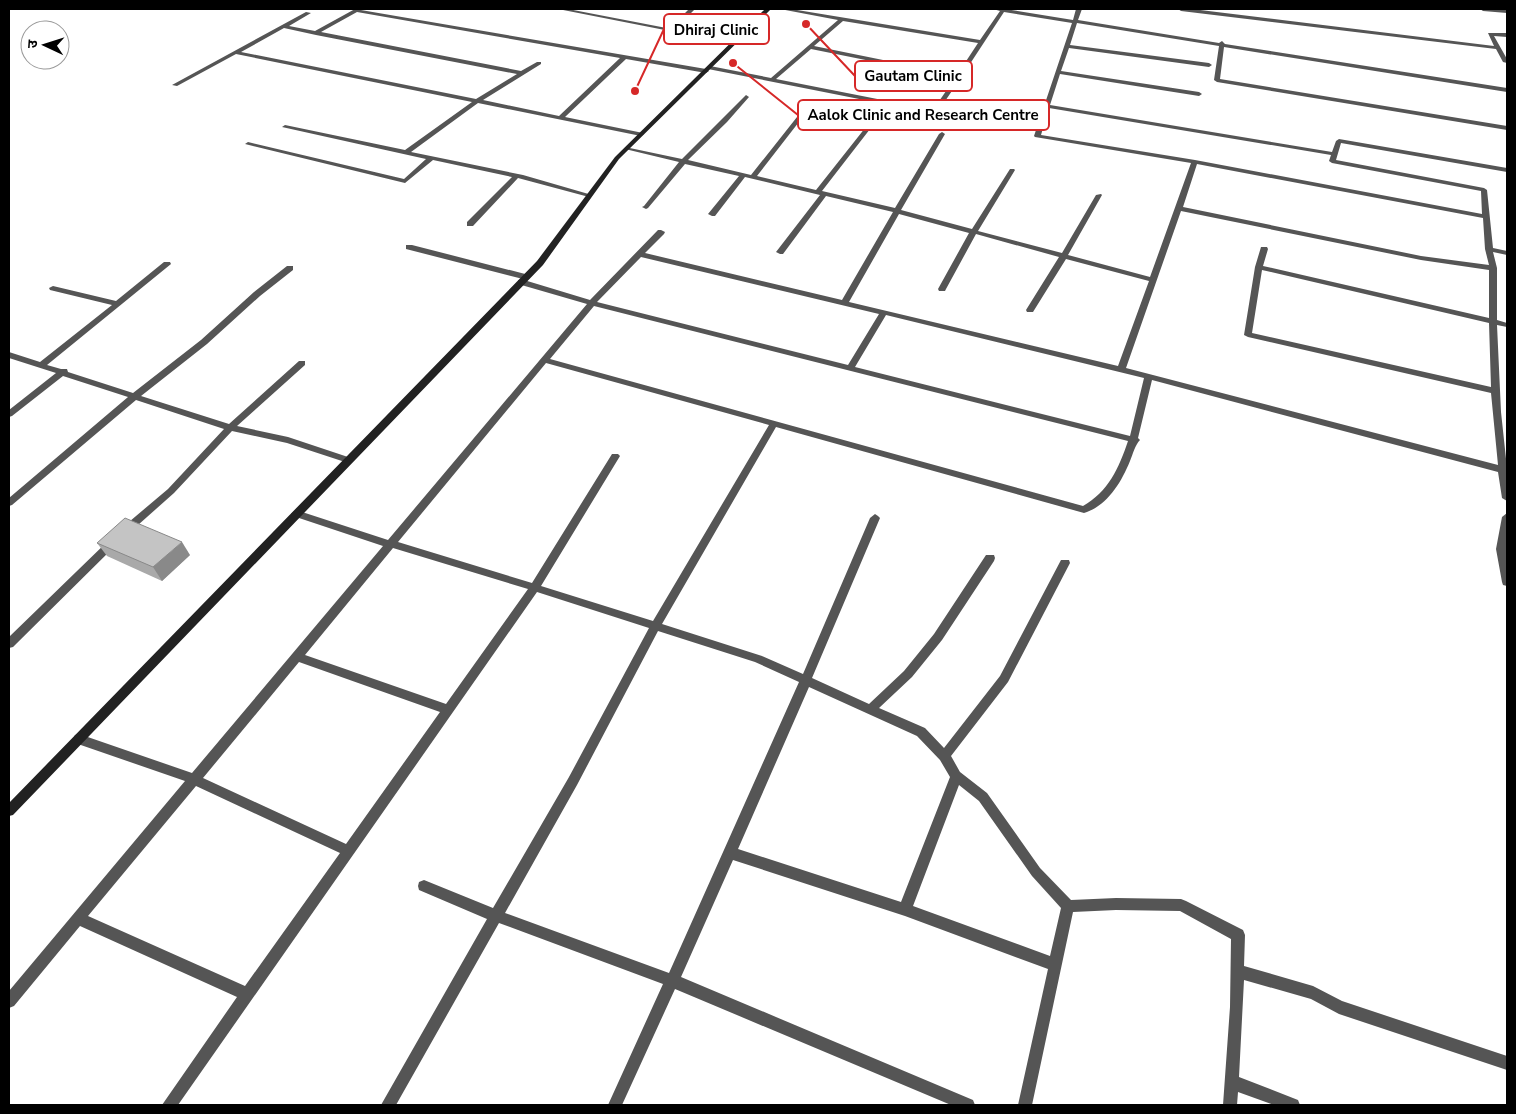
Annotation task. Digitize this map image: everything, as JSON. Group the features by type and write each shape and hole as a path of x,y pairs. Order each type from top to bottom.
{"street":[{"path":"561,9 736,42"},
{"path":"687,14 692,9"},
{"path":"9,811 524,280 540,263 617,158 768,9"},
{"path":"783,9 981,42"},
{"path":"1079,9 1037,136 1195,162 1487,217"},
{"path":"1181,9 1498,48"},
{"path":"1483,9 1507,11"},
{"path":"316,34 357,10 624,57 772,80 935,112 960,77 981,42 1005,10 1507,90"},
{"path":"175,85 308,13"},
{"path":"772,80 842,19"},
{"path":"283,26 522,73"},
{"path":"1507,35 1490,34 1505,61 1507,61"},
{"path":"1222,44 1218,80 1507,128"},
{"path":"1066,46 1209,65"},
{"path":"810,47 960,77"},
{"path":"235,52 641,134"},
{"path":"560,118 624,57"},
{"path":"405,154 477,101 539,63"},
{"path":"1057,72 1199,94"},
{"path":"646,207 684,161 725,121 746,97"},
{"path":"1047,106 1334,154"},
{"path":"753,177 799,118"},
{"path":"780,252 875,119"},
{"path":"285,127 405,154 516,176 589,196"},
{"path":"844,303 942,134"},
{"path":"1507,170 1339,141 1332,161 1484,190 1489,249 1493,268 1496,391 1507,498"},
{"path":"248,144 405,181 430,159"},
{"path":"627,148 897,211 1064,254 1153,280"},
{"path":"1121,369 1195,162"},
{"path":"942,289 1012,170"},
{"path":"712,214 743,175"},
{"path":"470,224 516,176"},
{"path":"1030,310 1098,195"},
{"path":"1178,208 1421,258 1493,268"},
{"path":"9,1001 592,303 661,232"},
{"path":"409,247 524,280 592,303 1135,440"},
{"path":"1264,249 1259,267 1248,335 1496,391"},
{"path":"1489,249 1507,254"},
{"path":"640,254 1121,369 1505,470"},
{"path":"43,364 167,264"},
{"path":"1259,267 1507,325"},
{"path":"9,503 135,396 204,342 257,294 290,268"},
{"path":"53,288 118,304"},
{"path":"850,368 884,312"},
{"path":"9,354 230,428 288,440 348,460"},
{"path":"544,360 1084,510 1105,496 1120,471 1135,440 1149,376"},
{"path":"9,644 108,546 171,490 230,428 302,364"},
{"path":"9,414 64,372"},
{"path":"388,1105 573,781 655,627 774,424"},
{"path":"169,1105 535,587 615,456"},
{"path":"296,514 758,658 921,732 944,756 956,776 983,797 1036,872 1068,906 1116,904 1181,905 1238,935 1230,1105"},
{"path":"1507,517 1502,534 1500,557 1507,582"},
{"path":"615,1105 731,852 807,680 875,518"},
{"path":"871,709 908,674 938,637 990,558"},
{"path":"944,756 1004,679 1065,562"},
{"path":"296,656 448,710"},
{"path":"79,739 193,779 348,851"},
{"path":"905,910 956,776"},
{"path":"731,852 905,910 1056,965"},
{"path":"424,886 496,916 673,981 968,1105"},
{"path":"1025,1105 1068,906"},
{"path":"78,918 247,994"},
{"path":"1237,971 1313,993 1339,1007 1507,1063"},
{"path":"1232,1082 1293,1105"}],"building":[{"path":"125,518 182,542 153,567 97,543"}],"place":[{"name":"Gautam Clinic","path":"806,24"},
{"name":"Aalok Clinic and Research Centre","path":"733,63"},
{"name":"Dhiraj Clinic","path":"635,91"}]}
